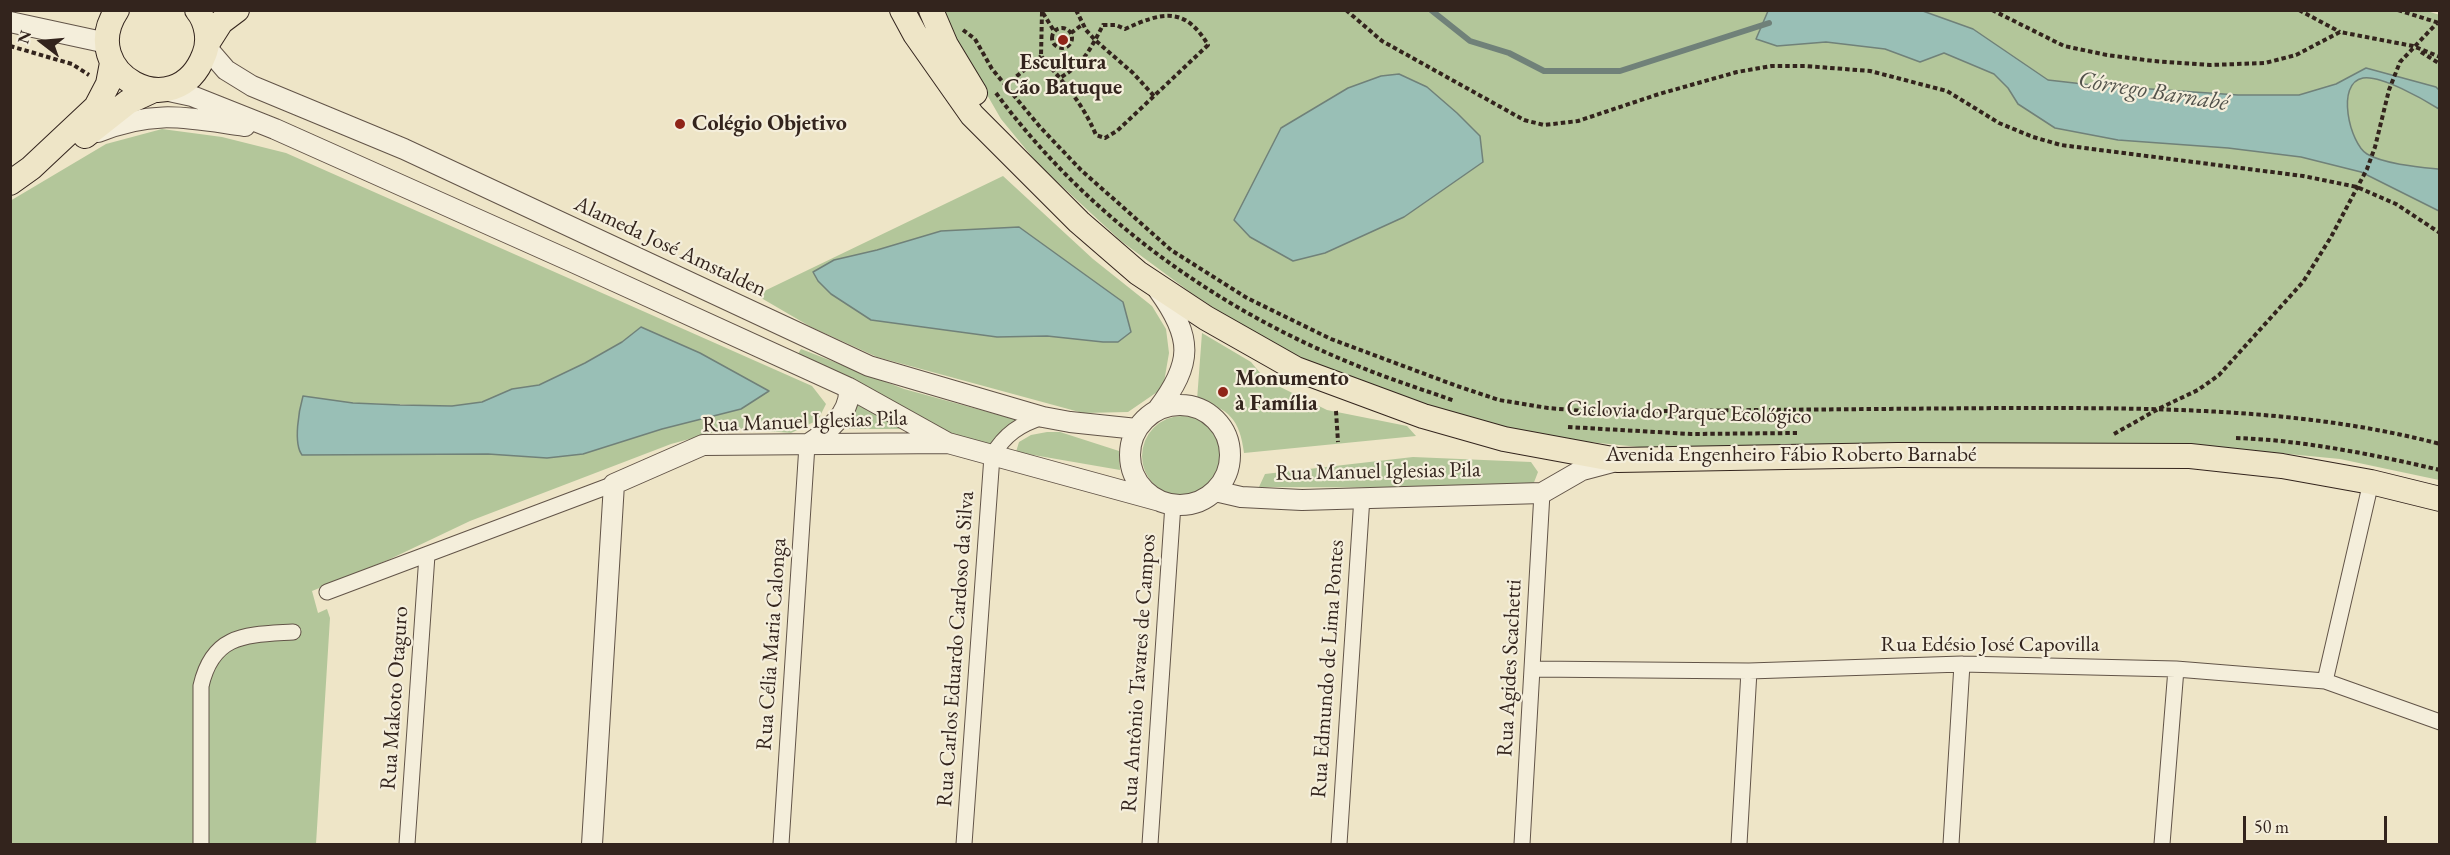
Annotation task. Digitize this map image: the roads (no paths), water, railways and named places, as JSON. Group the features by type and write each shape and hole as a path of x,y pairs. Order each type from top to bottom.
{"main road":[{"path":"31,168 96,107 108,84 110,53 108,30 117,10"},
{"path":"197,10 206,29 207,46"},
{"path":"10,183 82,138 128,102 184,82 199,68 207,46 222,22 237,10"},
{"name":"Avenida Engenheiro Fábio Roberto Barnabé","path":"902,10 915,34 972,115 1095,237 1155,286 1296,369 1423,416 1504,439 1618,460 2099,444 2282,466 2371,482 2439,499"},
{"path":"931,10 946,45 969,84 1016,146 1030,173"},
{"path":"110,53 123,77 138,86 159,90"}],"street":[{"path":"10,22 110,53"},
{"name":"Alameda José Amstalden","path":"207,46 226,70 252,86 404,148 869,366 1043,417 1137,429"},
{"path":"159,90 192,96 275,129 849,388 948,443"},
{"path":"82,138 121,123 165,116 275,129"},
{"path":"1155,286 1176,315 1181,329 1184,353 1181,375 1158,409 1137,429 1130,447 1131,466 1139,484 1148,494 1166,503 1188,504 1202,500 1215,491 1227,472 1230,449 1223,428 1207,412 1185,404 1158,409"},
{"path":"807,446 829,431 850,398 849,388"},
{"path":"992,456 1011,432 1023,423 1043,417"},
{"name":"Rua Manuel Iglesias Pila","path":"327,592 614,484 703,445 807,446 838,443 948,443 1166,503"},
{"name":"Rua Célia Maria Calonga","path":"781,844 807,446"},
{"name":"Rua Carlos Eduardo Cardoso da Silva","path":"964,844 992,456"},
{"path":"1542,493 1582,470 1618,460"},
{"path":"2325,681 2371,482"},
{"path":"592,844 614,484"},
{"name":"Rua Manuel Iglesias Pila","path":"1215,491 1241,497 1302,500 1542,493"},
{"name":"Rua Agides Scachetti","path":"1522,844 1542,493"},
{"name":"Rua Edmundo de Lima Pontes","path":"1339,844 1362,497"},
{"name":"Rua Antônio Tavares de Campos","path":"1150,844 1166,503"},
{"name":"Rua Makoto Otaguro","path":"407,844 427,555"},
{"path":"201,844 201,686 205,668 214,653 229,641 246,635 293,632"},
{"path":"1951,844 1962,664"},
{"name":"Rua Edésio José Capovilla","path":"1533,669 1749,671 1962,664 2176,669 2325,681 2439,722"},
{"path":"2162,844 2176,669"},
{"path":"1738,844 1749,671"}],"water":[{"path":"1920,10 1973,29 2048,80 2238,95 2299,95 2336,84 2366,68 2436,87 2439,90 2439,109 2402,89 2371,78 2363,78 2354,82 2347,102 2355,139 2367,154 2392,163 2439,169 2439,211 2361,172 2301,157 2228,148 2118,140 2055,128 2018,104 2008,88 1994,74 1944,53 1920,62 1885,49 1826,42 1777,46 1756,39 1768,11"},
{"path":"1399,74 1427,87 1480,136 1483,162 1404,217 1325,253 1293,261 1250,237 1234,220 1281,128 1348,88 1381,76"},
{"path":"1019,227 1123,302 1131,332 1118,342 1103,342 1047,336 997,337 871,320 831,294 818,281 813,272 834,260 941,231"},
{"path":"641,327 700,353 769,391 741,409 662,429 583,454 547,458 488,454 302,455 299,450 298,426 303,396 353,403 400,405 452,406 482,402 512,389 539,385 622,342"}],"waterway":[{"name":"Córrego Barnabé","path":"1431,10 1470,41 1509,53 1544,71 1620,71 1769,23"}],"place":[{"name":"Escultura Cão Batuque","path":"1063,40"},
{"name":"Colégio Objetivo","path":"680,124"},
{"name":"Monumento à Família","path":"1223,392"}]}
